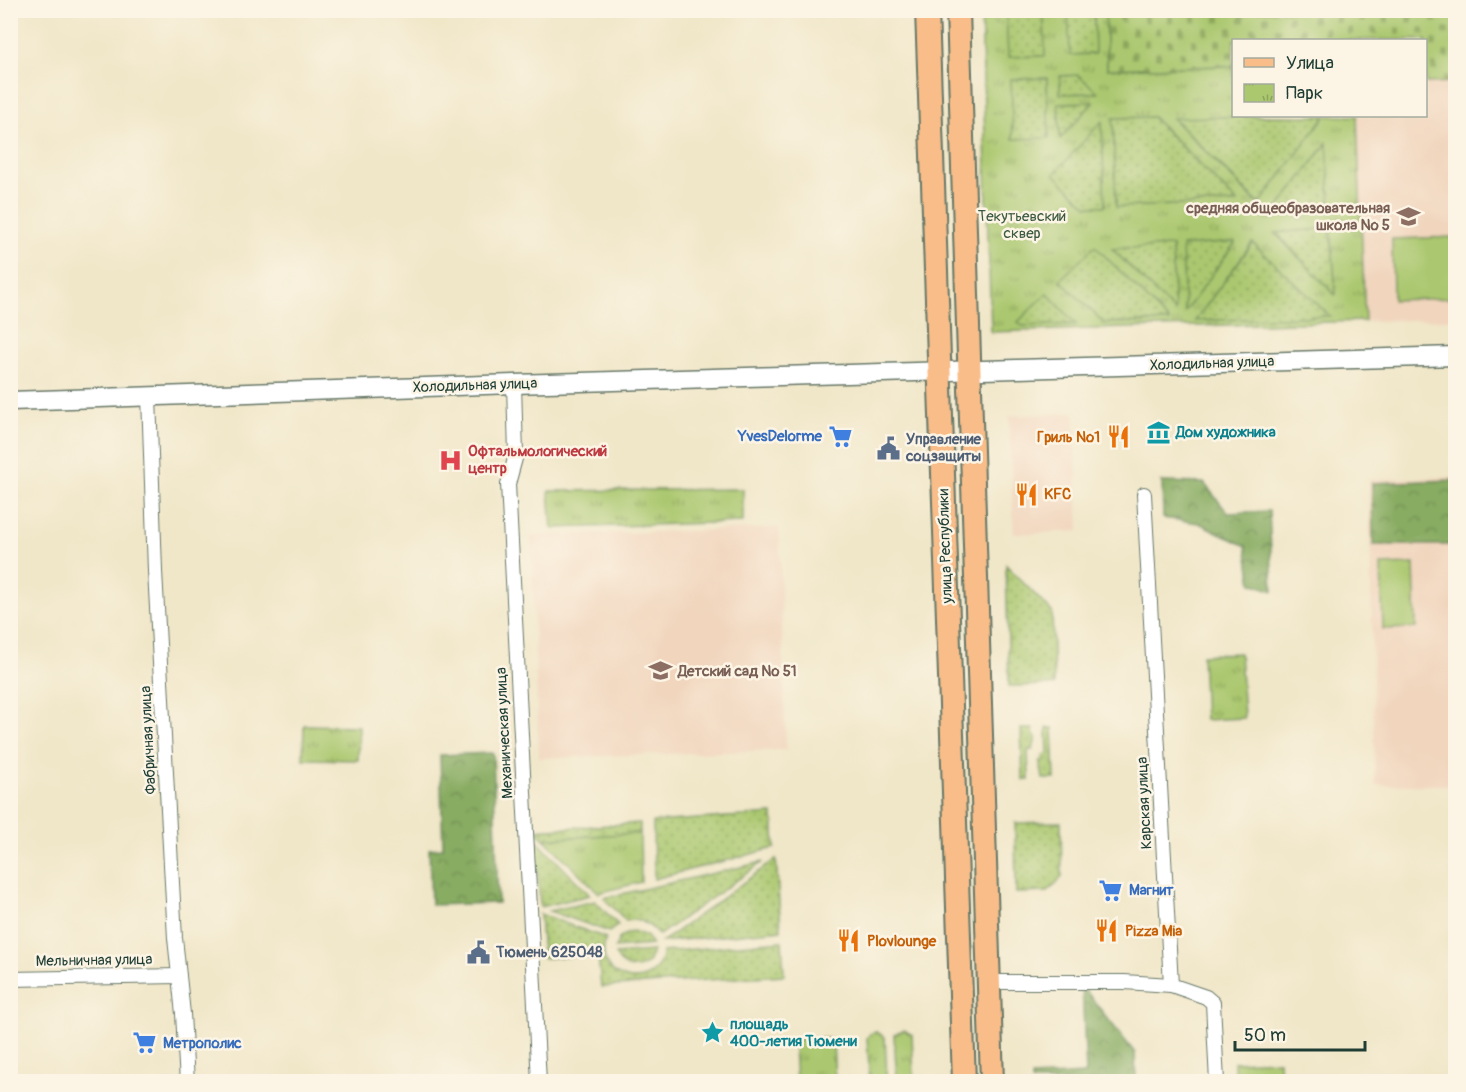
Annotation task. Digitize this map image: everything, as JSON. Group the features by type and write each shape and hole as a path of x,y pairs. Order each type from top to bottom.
{"main road":[{"name":"улица Республики","path":"927,10 964,1082"},
{"name":"улица Республики","path":"958,10 992,1082"}],"street":[{"name":"Холодильная улица","path":"10,401 1455,356"},
{"name":"Механическая улица","path":"514,384 516,455 508,484 539,1082"},
{"name":"Фабричная улица","path":"149,396 155,571 175,938 185,1033 187,1082"},
{"name":"Карская улица","path":"1144,494 1171,985"},
{"name":"Мельничная улица","path":"10,979 179,976"},
{"path":"988,982 1113,981 1171,985 1206,997 1213,1004 1217,1082"}],"shaded area":[{"name":"средняя общеобразовательная школа № 5","path":"1455,82 1455,319 1365,321 1357,117 1427,117 1427,83"},
{"path":"1074,413 1079,531 1014,534 1009,416"},
{"path":"1455,477 1455,785 1375,785 1369,480"},
{"name":"Детский сад № 51","path":"779,528 786,750 539,758 531,536"}],"green space":[{"name":"Текутьевский сквер","path":"1044,10 1068,11 1070,55 1095,54 1094,11 1105,11 1107,69 1232,66 1232,117 1172,118 1259,205 1324,117 1357,117 1365,321 991,332 981,11 1006,11 1008,57 1045,56","holes":["1078,75 1098,93 1060,94 1060,76","1047,78 1049,138 1013,139 1011,79","1093,102 1093,103 1060,139 1058,103","1153,117 1237,203 1116,207 1113,118","1102,121 1105,206 1087,206 1054,174","1327,143 1331,209 1276,211","1331,228 1335,295 1275,233","1235,242 1185,312 1182,246","1252,243 1330,316 1195,321","1095,246 1169,321 1104,323 1060,280","1172,246 1175,312 1112,249","1047,293 1076,324 1022,326 1018,322"]},
{"path":"1006,11 1044,11 1045,56 1007,57"},
{"path":"1068,11 1094,11 1095,54 1069,55"},
{"path":"1105,11 1455,11 1455,82 1427,83 1427,39 1232,39 1232,66 1107,69"},
{"path":"1078,75 1099,93 1060,94 1059,76"},
{"path":"1047,78 1049,139 1013,139 1011,79"},
{"path":"1094,102 1060,140 1058,103"},
{"path":"1152,117 1238,203 1116,207 1113,118"},
{"path":"1172,117 1232,117 1324,117 1260,205"},
{"path":"1102,120 1105,206 1087,206 1053,174"},
{"path":"1328,142 1331,209 1275,212"},
{"path":"1331,228 1336,296 1275,232"},
{"path":"1455,237 1455,298 1393,300 1392,239"},
{"path":"1236,242 1185,313 1181,246"},
{"path":"1253,243 1331,317 1194,321"},
{"path":"1095,245 1170,322 1104,323 1059,280"},
{"path":"1172,246 1175,313 1111,248"},
{"path":"1047,293 1077,325 1022,326 1017,322"},
{"path":"1455,480 1455,545 1373,545 1372,483"},
{"path":"1162,482 1204,483 1228,513 1269,511 1273,591 1252,583 1246,546 1199,523 1163,518"},
{"path":"743,489 743,522 552,528 549,491"},
{"path":"1414,564 1416,628 1383,629 1381,565"},
{"path":"1006,565 1052,612 1054,685 1009,686"},
{"path":"1240,653 1244,718 1205,720 1202,655"},
{"path":"304,725 359,726 358,760 303,759"},
{"path":"1047,728 1053,728 1055,779 1043,779 1040,761 1043,761 1043,755 1048,754"},
{"path":"1021,729 1033,729 1034,737 1036,737 1033,750 1028,750 1029,780 1023,780"},
{"path":"493,753 498,903 431,905 429,849 443,848 440,755"},
{"path":"773,814 775,848 654,879 653,822"},
{"path":"1061,822 1062,877 1048,892 1016,893 1015,823"},
{"path":"640,823 640,833 544,839 535,830"},
{"path":"640,833 641,882 599,893 544,839"},
{"path":"536,840 590,895 540,907"},
{"path":"776,859 781,930 662,942"},
{"path":"763,862 659,935 645,923 636,920 626,921 604,898"},
{"path":"595,901 618,925 609,932 549,911"},
{"path":"540,914 606,938 604,953 608,965 616,973 626,978 638,979 649,975 658,966 663,952 782,941 784,975 601,987 598,955 543,958"},
{"path":"633,931 647,936 652,945 615,948 620,937"},
{"path":"653,951 648,963 638,968 625,966 615,954"},
{"path":"1082,986 1135,1053 1136,1081 1032,1082 1032,1077 1086,1074"},
{"path":"904,1030 912,1035 914,1081 897,1081 894,1035"},
{"path":"876,1032 885,1037 887,1081 870,1081 867,1038"},
{"path":"827,1038 833,1043 835,1081 796,1081 794,1045 799,1039"},
{"path":"1279,1060 1280,1081 1235,1081 1234,1062"}],"place":[{"name":"средняя общеобразовательная школа № 5","path":"1408,217"},
{"name":"Дом художника","path":"1158,432"},
{"name":"YvesDelorme","path":"840,436"},
{"name":"Гриль №1","path":"1118,437"},
{"name":"Управление соцзащиты","path":"888,448"},
{"name":"Офтальмологический центр","path":"450,460"},
{"name":"KFC","path":"1026,494"},
{"name":"Детский сад № 51","path":"660,671"},
{"name":"Магнит","path":"1111,890"},
{"name":"Pizza Mia","path":"1107,931"},
{"name":"Plovlounge","path":"849,941"},
{"name":"Тюмень 625048","path":"478,952"},
{"name":"площадь 400-летия Тюмени","path":"712,1033"},
{"name":"Метрополис","path":"145,1043"}]}
